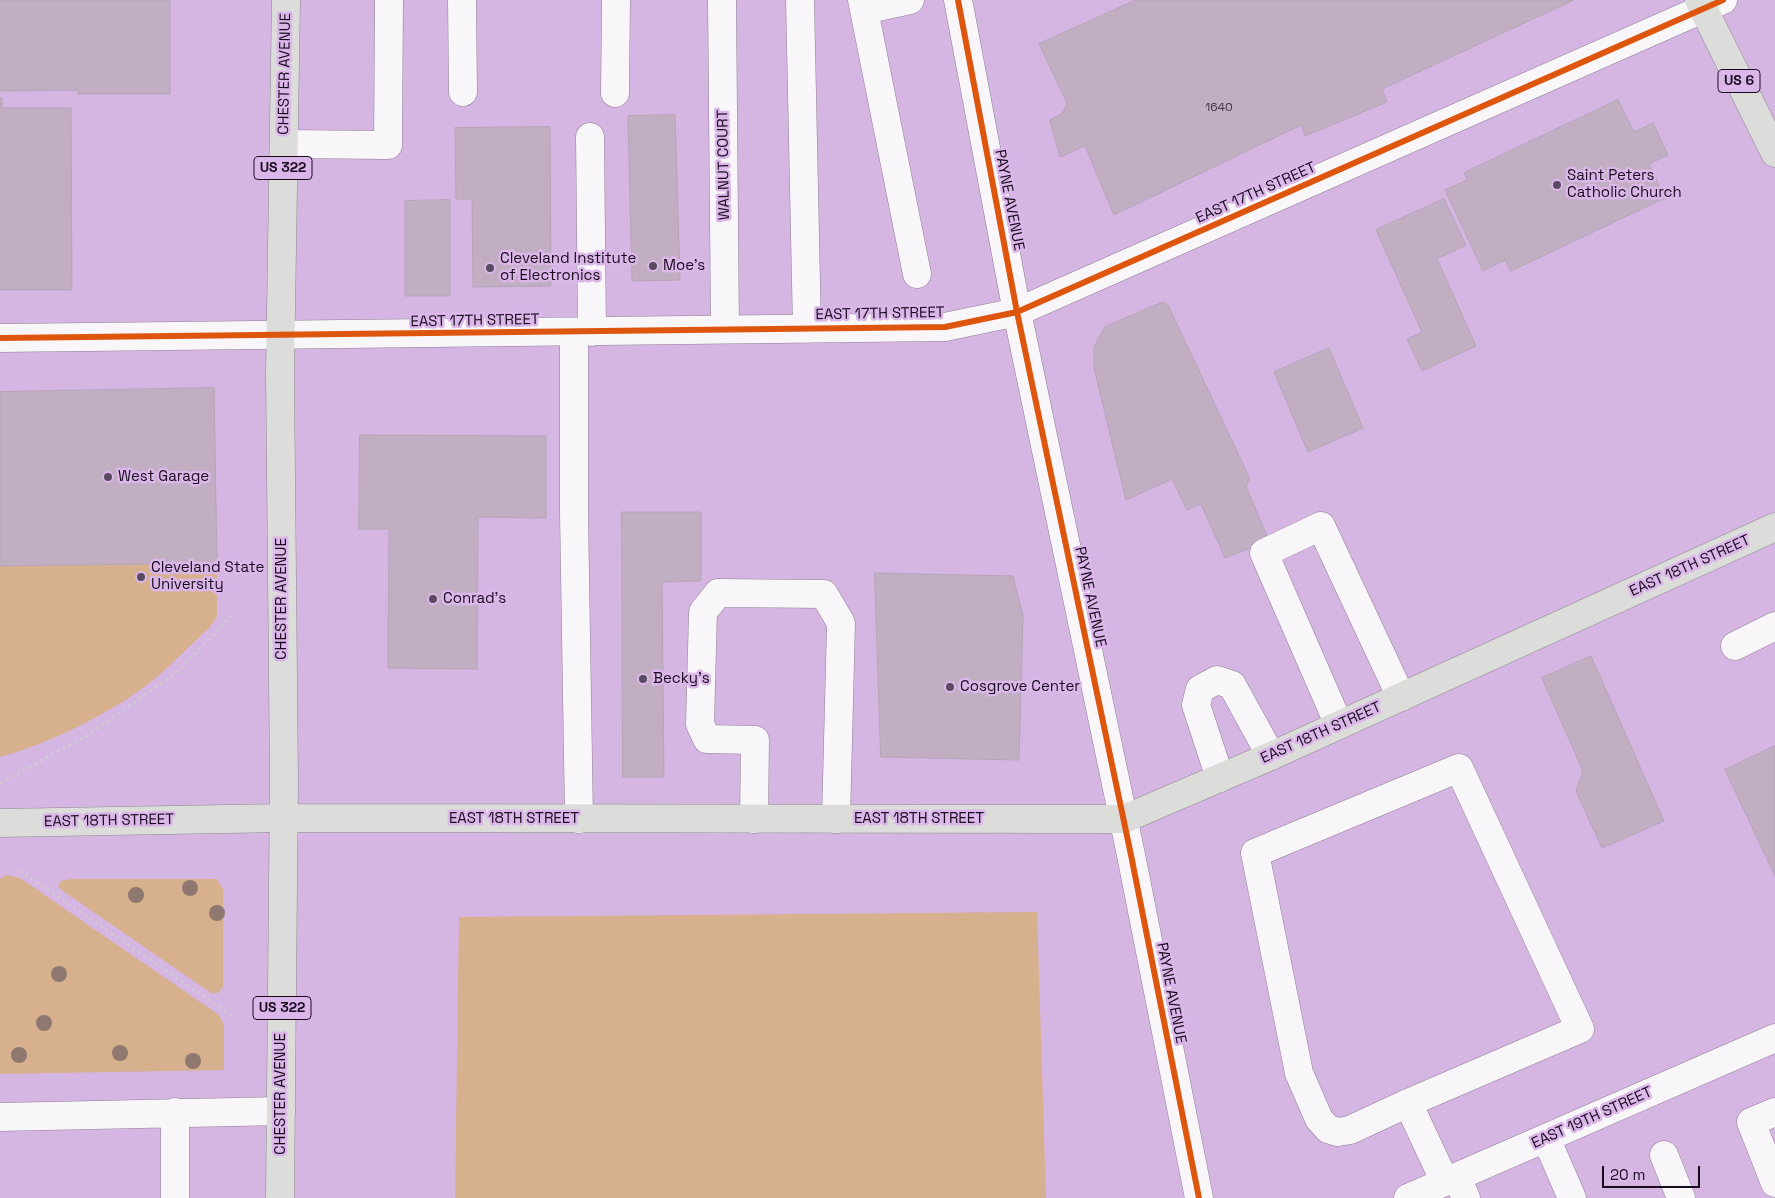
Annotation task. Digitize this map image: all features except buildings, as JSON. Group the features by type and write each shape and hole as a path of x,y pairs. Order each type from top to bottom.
{"main road":[{"name":"CHESTER AVENUE","path":"280,1198 283,818 281,335 286,0"},
{"name":"US 6","path":"1708,3 1775,153"},
{"name":"EAST 18TH STREET","path":"0,823 283,818 1124,819 1271,756 1775,527"}],"street":[{"path":"284,144 388,145 388,0"},
{"path":"462,0 463,92"},
{"path":"615,93 616,0"},
{"name":"WALNUT COURT","path":"722,0 725,329"},
{"path":"800,0 807,329"},
{"path":"910,0 863,5 917,274"},
{"name":"PAYNE AVENUE","path":"958,0 1017,312 1124,819 1199,1198"},
{"name":"EAST 17TH STREET","path":"0,338 945,327 1017,312 1708,3"},
{"path":"579,819 574,512 590,137"},
{"path":"1339,725 1264,553 1320,526 1401,697"},
{"path":"754,819 755,740 708,739 700,724 703,612 718,593 824,594 841,623 836,819"},
{"path":"1735,646 1775,626"},
{"path":"1220,778 1196,705 1200,689 1217,680 1232,685 1271,756"},
{"path":"1459,768 1580,1029 1408,1103 1344,1131 1328,1129 1320,1119 1299,1073 1255,853 1459,768"},
{"name":"EAST 19TH STREET","path":"1408,1198 1456,1186 1546,1138 1775,1038"},
{"path":"1408,1103 1456,1186"},
{"path":"0,1117 281,1111"},
{"path":"175,1112 175,1198"},
{"path":"1775,1112 1751,1122 1775,1183"},
{"path":"1546,1138 1572,1198"},
{"path":"1664,1155 1681,1198"}],"path":[{"path":"0,782 88,735 177,672 233,615"},
{"path":"20,870 235,1018"}],"shaded area":[{"path":"0,0 1775,0 1775,1198 0,1198"},
{"path":"217,563 217,617 209,628 163,672 131,696 96,718 38,744 0,757 0,566"},
{"path":"6,875 20,878 219,1015 224,1025 224,1070 0,1074 0,879"},
{"path":"69,879 217,879 223,889 223,987 218,993 211,993 58,887 61,881"},
{"path":"1037,912 1046,1198 455,1198 459,917"}],"cycle path":[{"path":"958,0 1017,312 1131,855 1199,1198"},
{"path":"0,338 945,327 1017,312 1723,0"}],"place":[{"name":"Saint Peters Catholic Church","path":"1557,185"},
{"name":"Moe's","path":"653,266"},
{"name":"Cleveland Institute of Electronics","path":"490,268"},
{"name":"West Garage","path":"108,477"},
{"name":"Cleveland State University","path":"141,577"},
{"name":"Conrad's","path":"433,599"},
{"name":"Becky's","path":"643,679"},
{"name":"Cosgrove Center","path":"950,687"}]}
